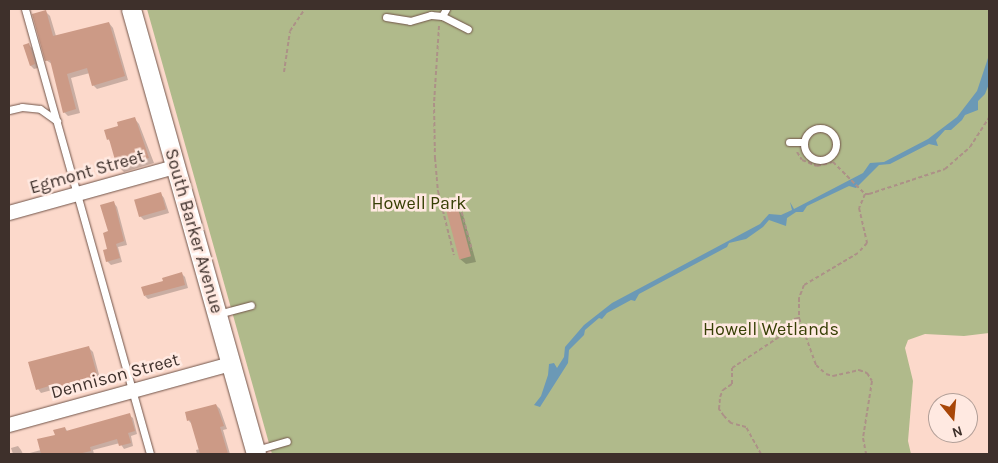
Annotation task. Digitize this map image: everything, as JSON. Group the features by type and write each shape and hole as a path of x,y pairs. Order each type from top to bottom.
{"main road":[{"name":"South Barker Avenue","path":"131,9 256,452"}],"street":[{"name":"Egmont Street","path":"9,213 175,166"},
{"name":"Dennison Street","path":"9,425 231,364"}],"lane":[{"path":"25,9 150,454"},
{"path":"442,16 446,9"},
{"path":"386,16 410,21 431,15 442,16 468,29"},
{"path":"9,110 22,107 40,109 57,121"},
{"path":"823,128 832,133 836,143 833,153 825,159 814,159 806,152 804,142 812,130 823,128"},
{"path":"789,142 804,142"},
{"path":"217,315 251,305"},
{"path":"256,452 286,441"}],"path":[{"path":"284,72 290,31 305,9"},
{"path":"442,16 436,48 434,103 436,158 443,211 454,255"},
{"path":"864,194 945,169 970,147 989,118"},
{"path":"806,152 796,152 802,160 816,166 833,162 864,194"},
{"path":"864,194 859,208 867,243 858,253 804,285 799,298 799,318 816,364 826,374 833,376 859,370 867,373 872,381 863,438 866,454"},
{"path":"443,211 460,206 472,250"},
{"path":"761,454 746,427 730,423 724,416 720,409 720,397 723,390 732,384 732,368 785,333 786,328 794,319 799,318"}],"green space":[{"name":"Howell Park","path":"147,9 989,9 989,333 964,336 925,334 908,340 905,348 913,381 908,441 911,454 272,454"}],"water":[{"path":"989,55 989,84 985,94 978,101 978,110 965,115 951,130 945,130 936,140 938,146 929,144 890,164 879,165 856,188 849,186 807,206 803,212 796,212 787,218 786,226 769,220 763,227 746,239 729,243 727,247 639,294 635,301 631,300 607,313 602,319 599,318 585,330 584,335 569,350 568,363 540,407 534,405 541,396 548,375 549,364 554,363 557,368 564,357 565,347 584,325 612,303 760,224 769,214 781,215 792,210 790,202 794,209 863,173 870,163 884,162 928,139 957,117 977,91"}],"building":[{"path":"46,10 53,36 109,22 125,76 92,86 87,68 67,74 76,109 63,113 50,60 45,61 32,14"},
{"path":"29,43 35,64 30,66 23,45"},
{"path":"135,117 149,158 117,167 109,139 107,140 104,130 118,126 117,122"},
{"path":"161,192 166,209 139,217 134,200"},
{"path":"114,201 124,241 116,244 120,258 106,262 103,250 107,249 103,233 108,231 100,205"},
{"path":"458,208 471,256 459,259 446,211"},
{"path":"182,272 185,285 144,296 141,287 163,281 162,278"},
{"path":"89,346 98,378 70,386 69,384 50,389 49,386 36,390 28,362"},
{"path":"216,404 224,426 220,427 228,454 200,454 190,420 187,421 185,412"},
{"path":"130,413 135,431 128,433 131,443 119,446 117,439 90,447 91,451 78,454 41,454 37,439 55,435 53,430 65,427 66,431"}],"park label":[{"name":"Howell Wetlands","path":"771,329"}]}
